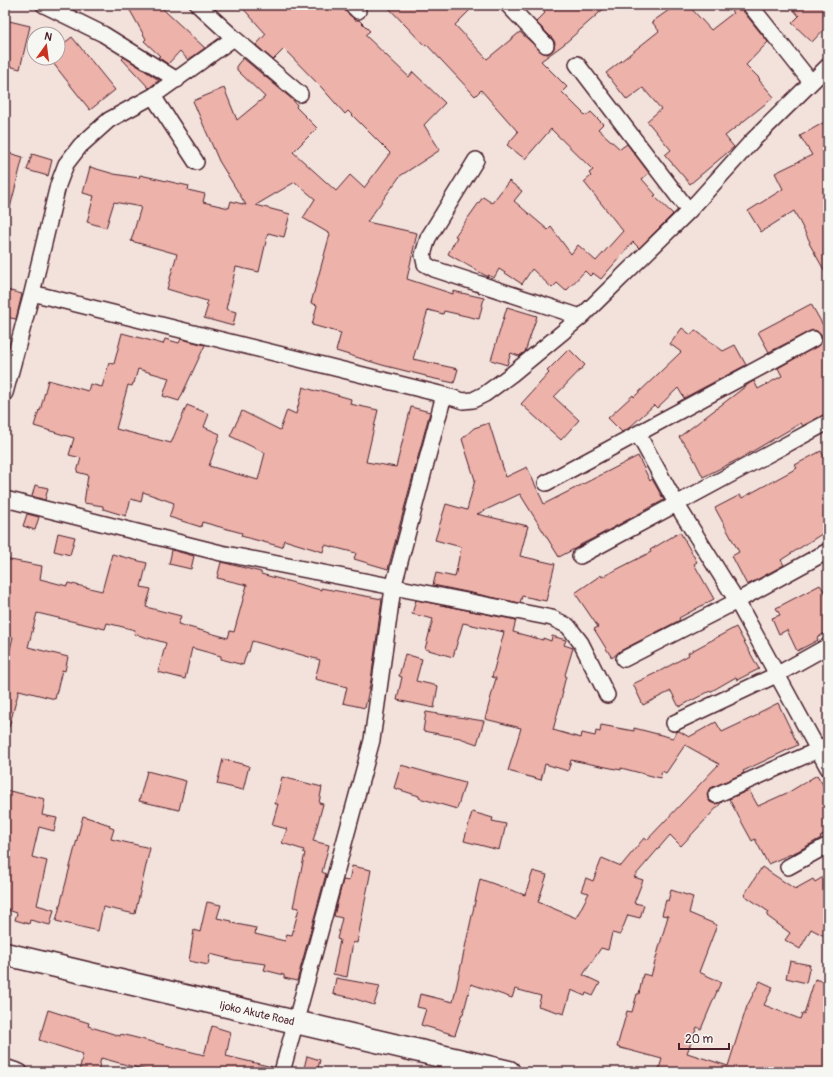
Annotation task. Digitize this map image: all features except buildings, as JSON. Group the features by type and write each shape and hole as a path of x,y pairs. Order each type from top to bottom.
{"main road":[{"name":"Ijoko Akute Road","path":"5,954 509,1072"}],"street":[{"path":"44,5 103,34 177,80"},
{"path":"198,5 300,94"},
{"path":"508,5 546,45"},
{"path":"750,5 811,82"},
{"path":"5,393 32,294 58,185 66,164 80,146 109,120 153,96 234,38"},
{"path":"577,64 689,211"},
{"path":"32,294 444,394 463,402 473,400 485,394 512,374 581,317 629,272 689,211 752,141 828,66"},
{"path":"153,96 196,162"},
{"path":"476,160 428,238 423,256 425,264 434,269 581,317"},
{"path":"546,483 813,339"},
{"path":"282,1072 372,740 393,588 444,394"},
{"path":"580,556 677,505 828,422"},
{"path":"638,434 677,505 737,601 776,675 823,747 828,768"},
{"path":"5,499 221,553 393,588 552,618 568,626 581,643 607,695"},
{"path":"624,659 737,601 828,551"},
{"path":"674,724 776,675 828,646"},
{"path":"716,795 823,747"},
{"path":"788,867 828,845"},
{"path":"5,1067 20,1072"}]}
